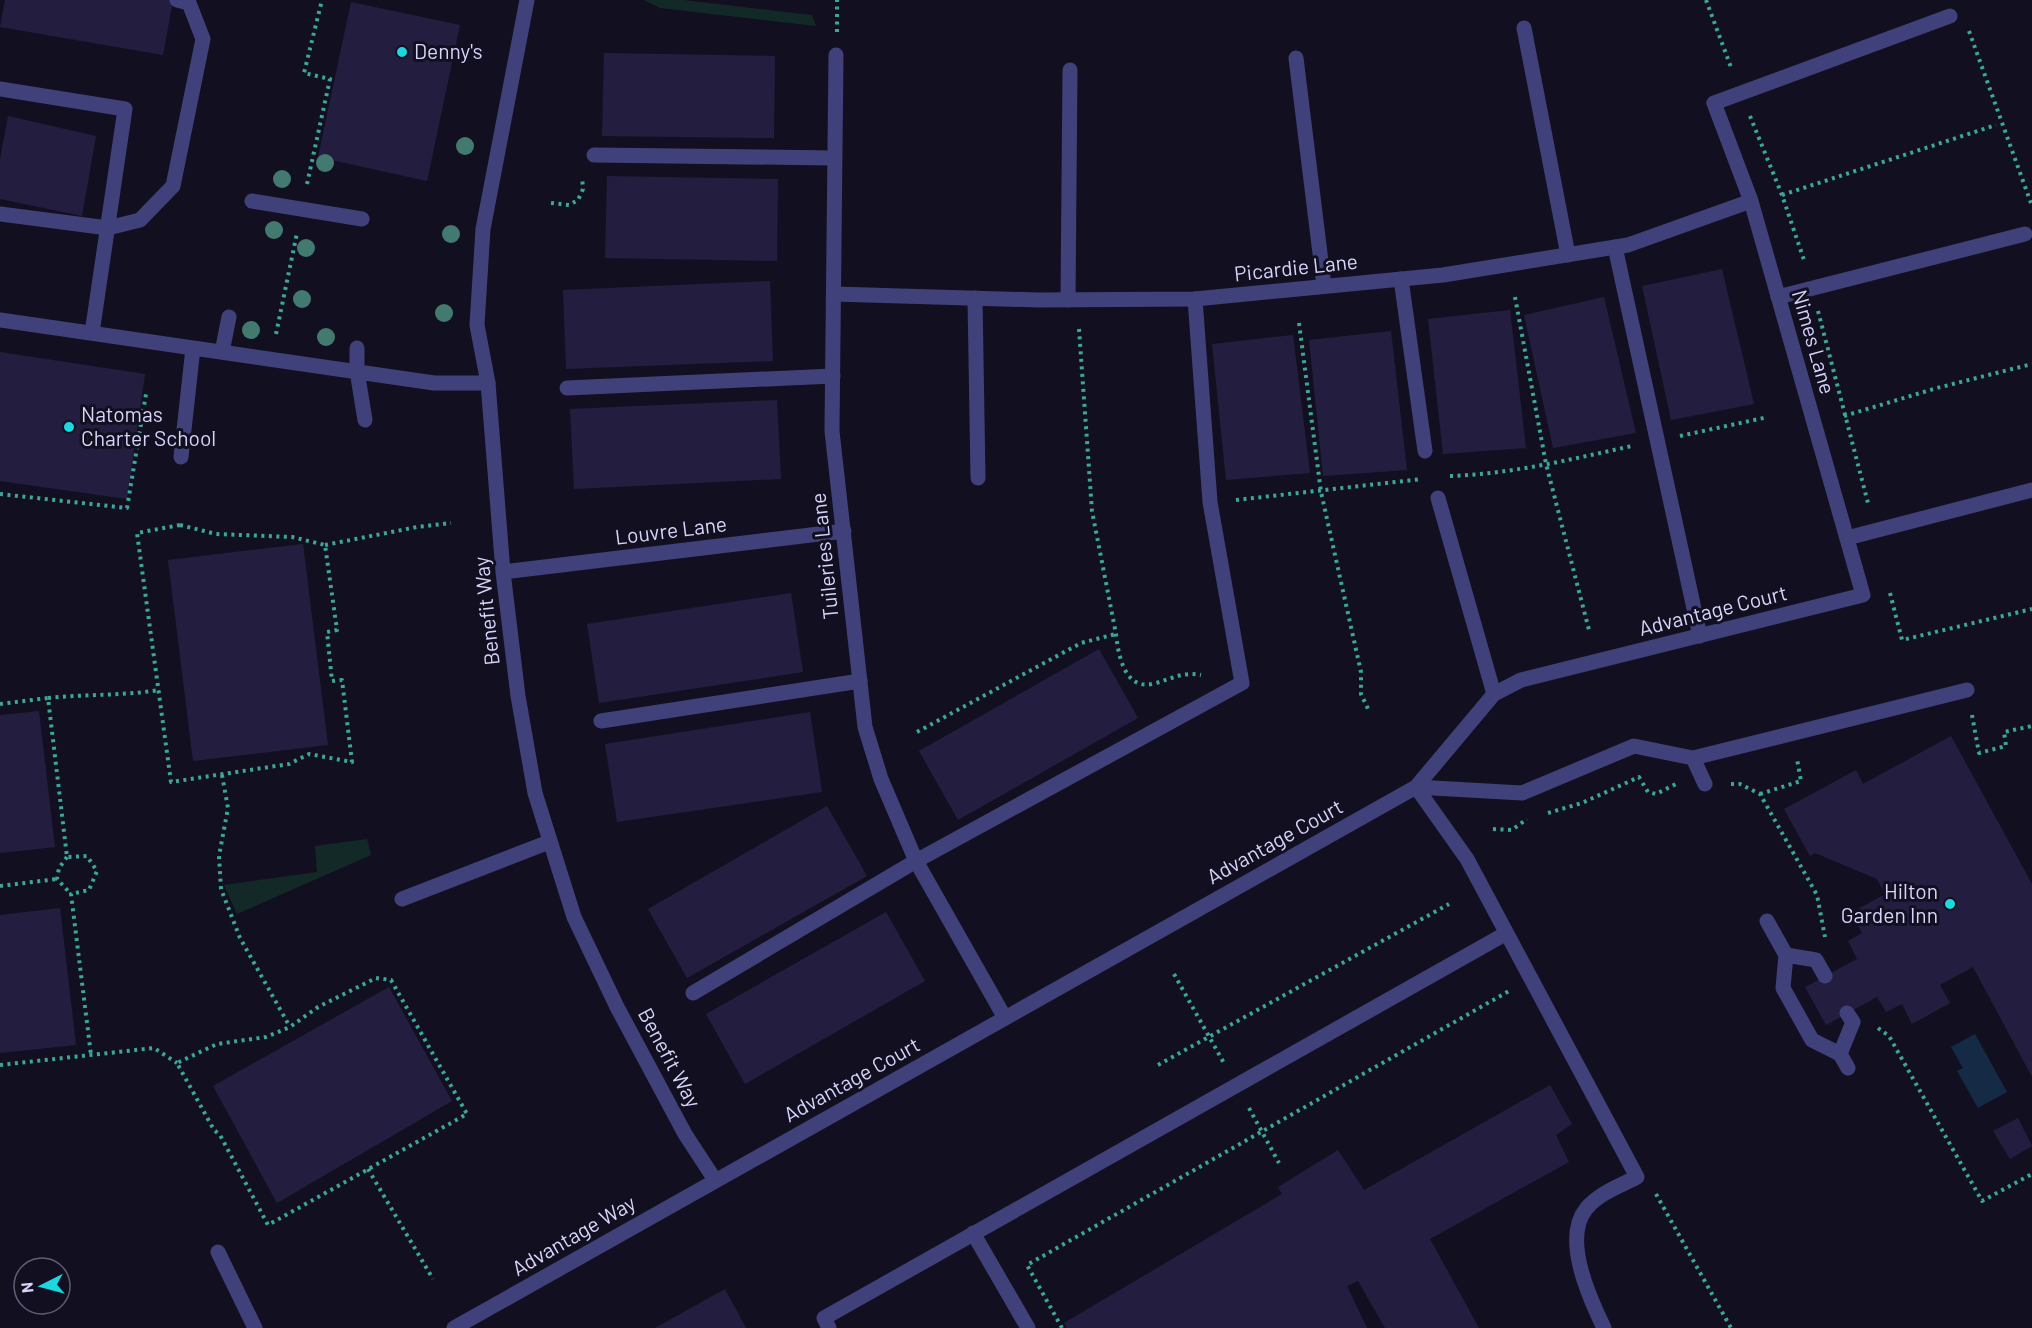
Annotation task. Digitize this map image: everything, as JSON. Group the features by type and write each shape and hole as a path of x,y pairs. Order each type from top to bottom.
{"street":[{"path":"0,214 108,228 140,220 173,186 203,39 189,3 177,0"},
{"name":"Benefit Way","path":"527,0 481,251 477,325 488,383 503,572 518,696 535,793 574,917 617,1007 686,1134 715,1180"},
{"path":"1741,93 1950,16"},
{"path":"1524,28 1568,255"},
{"name":"Tuileries Lane","path":"836,56 832,431 865,727 881,779 916,861 1005,1018"},
{"path":"1296,58 1324,286"},
{"path":"1068,300 1070,70"},
{"path":"0,89 125,109 92,333"},
{"name":"Nimes Lane","path":"1741,93 1714,103 1751,201 1863,595"},
{"path":"594,155 834,158"},
{"path":"252,201 362,219"},
{"name":"Picardie Lane","path":"834,294 1068,300 1195,299 1401,279 1615,247 1751,201"},
{"path":"1778,297 2025,234"},
{"path":"1615,247 1700,636"},
{"path":"1401,279 1425,451"},
{"path":"975,298 978,478"},
{"path":"693,993 916,861 1242,683 1210,502 1195,299"},
{"path":"222,352 229,317"},
{"path":"0,320 434,383 488,383"},
{"path":"180,457 193,348"},
{"path":"357,348 357,371 365,420"},
{"path":"567,388 833,376"},
{"path":"1847,538 1874,529 2032,490"},
{"path":"1438,498 1494,694"},
{"name":"Louvre Lane","path":"503,572 844,531"},
{"name":"Advantage Court","path":"715,1180 1416,787 1494,694 1521,680 1863,595"},
{"path":"601,722 860,681"},
{"path":"1416,787 1522,793 1634,746 1694,758 1967,690"},
{"path":"1694,758 1705,784"},
{"path":"1416,787 1467,859 1505,934 1637,1177 1605,1193 1585,1210 1577,1232 1579,1257 1588,1296 1604,1328"},
{"path":"402,899 549,842"},
{"path":"1767,921 1786,955 1783,988 1812,1040 1844,1061 1852,1022 1847,1013"},
{"path":"829,1328 824,1318 1505,934"},
{"path":"1786,955 1816,960 1825,976"},
{"name":"Advantage Way","path":"454,1328 715,1180"},
{"path":"973,1233 1028,1328"},
{"path":"218,1252 255,1328"}],"path":[{"path":"274,340 330,79 304,73 322,0"},
{"path":"837,0 837,38"},
{"path":"1707,0 1782,195 1812,288 1874,529"},
{"path":"1966,22 2032,206"},
{"path":"1782,195 1995,125"},
{"path":"1515,297 1546,464 1589,630"},
{"path":"1299,323 1321,492 1361,672 1360,694 1369,711"},
{"path":"1079,329 1092,511 1118,654 1123,669 1135,680 1149,685 1190,673 1211,677"},
{"path":"1845,416 1937,388 2032,364"},
{"path":"0,494 127,508 146,394"},
{"path":"1444,476 1483,475 1546,464 1768,417"},
{"path":"1210,502 1321,492 1433,477"},
{"path":"325,545 337,630 327,632 332,681 342,680 352,762 309,754 289,764 171,782 137,533 180,525 216,534 292,537 325,545 417,527 451,523"},
{"path":"1888,584 1902,640 2032,609"},
{"path":"917,732 1081,643 1116,634"},
{"path":"0,704 79,694 127,695 159,690"},
{"path":"48,698 67,856 59,868 57,879"},
{"path":"1961,716 1972,713 1979,753 2006,746 2004,732 2032,726"},
{"path":"1760,794 1801,781 1796,757 1807,754"},
{"path":"222,775 228,808 219,856 221,889 240,938 290,1027"},
{"path":"1493,829 1512,830 1526,819 1582,803 1639,777 1648,792 1656,794 1676,783 1740,784 1760,794 1817,895 1823,934 1828,944"},
{"path":"67,856 87,856 97,871 89,890 71,894"},
{"path":"0,886 57,879"},
{"path":"57,879 71,894 91,1055"},
{"path":"1158,1065 1449,904"},
{"path":"0,1065 154,1048 177,1063 214,1130 220,1135 268,1225 467,1114 391,980 376,978 318,1006 290,1027 266,1037 217,1044 177,1063"},
{"path":"1062,1328 1027,1265 1514,988"},
{"path":"1871,1022 1889,1036 1982,1202 2032,1174"},
{"path":"368,1169 433,1279"},
{"path":"1658,1196 1731,1328"}],"green space":[{"path":"644,0 684,0 812,15 816,26 660,8"},
{"path":"367,839 371,855 237,914 224,885 317,872 315,846"}],"water":[{"path":"1975,1034 2007,1092 1978,1108 1957,1071 1963,1068 1951,1047"}],"building":[{"path":"5,0 173,0 163,55 0,27"},
{"path":"351,2 460,25 427,181 318,157"},
{"path":"604,53 775,56 774,138 602,136"},
{"path":"8,116 96,136 82,216 0,199 0,159"},
{"path":"607,176 778,179 777,261 605,258"},
{"path":"1722,269 1754,404 1671,420 1642,286"},
{"path":"770,281 773,361 566,369 563,290"},
{"path":"1604,297 1636,433 1553,448 1524,315"},
{"path":"1510,310 1526,448 1443,454 1428,319"},
{"path":"1391,331 1407,470 1323,476 1309,340"},
{"path":"1293,335 1310,473 1226,480 1212,344"},
{"name":"Natomas Charter School","path":"0,352 145,374 127,499 0,481"},
{"path":"777,400 781,479 574,489 570,409"},
{"path":"303,544 328,745 193,761 168,560"},
{"path":"791,593 803,672 599,703 587,624"},
{"path":"1099,649 1138,718 958,820 919,751"},
{"path":"39,711 55,847 0,853 0,715"},
{"path":"810,712 822,792 617,822 605,744"},
{"name":"Hilton Garden Inn","path":"1951,736 2032,884 2032,1077 1973,967 1940,985 1950,1003 1912,1024 1902,1004 1886,1012 1877,997 1826,1025 1805,987 1857,959 1848,941 1862,933 1851,913 1885,894 1877,879 1815,853 1810,856 1784,809 1856,770 1863,784"},
{"path":"827,806 867,876 687,978 648,909"},
{"path":"60,908 76,1045 0,1053 0,915"},
{"path":"886,912 925,981 745,1084 706,1014"},
{"path":"389,987 452,1101 277,1203 213,1086"},
{"path":"1550,1085 1572,1124 1556,1135 1569,1162 1430,1239 1479,1328 1385,1328 1358,1281 1347,1286 1367,1328 1067,1328 1064,1323 1282,1194 1278,1187 1338,1150 1364,1190"},
{"path":"2018,1118 2032,1146 2010,1159 1993,1131"},
{"path":"725,1289 746,1328 655,1328"}],"place":[{"name":"Denny's","path":"402,52"},
{"name":"Natomas Charter School","path":"69,427"},
{"name":"Hilton Garden Inn","path":"1950,904"}]}
